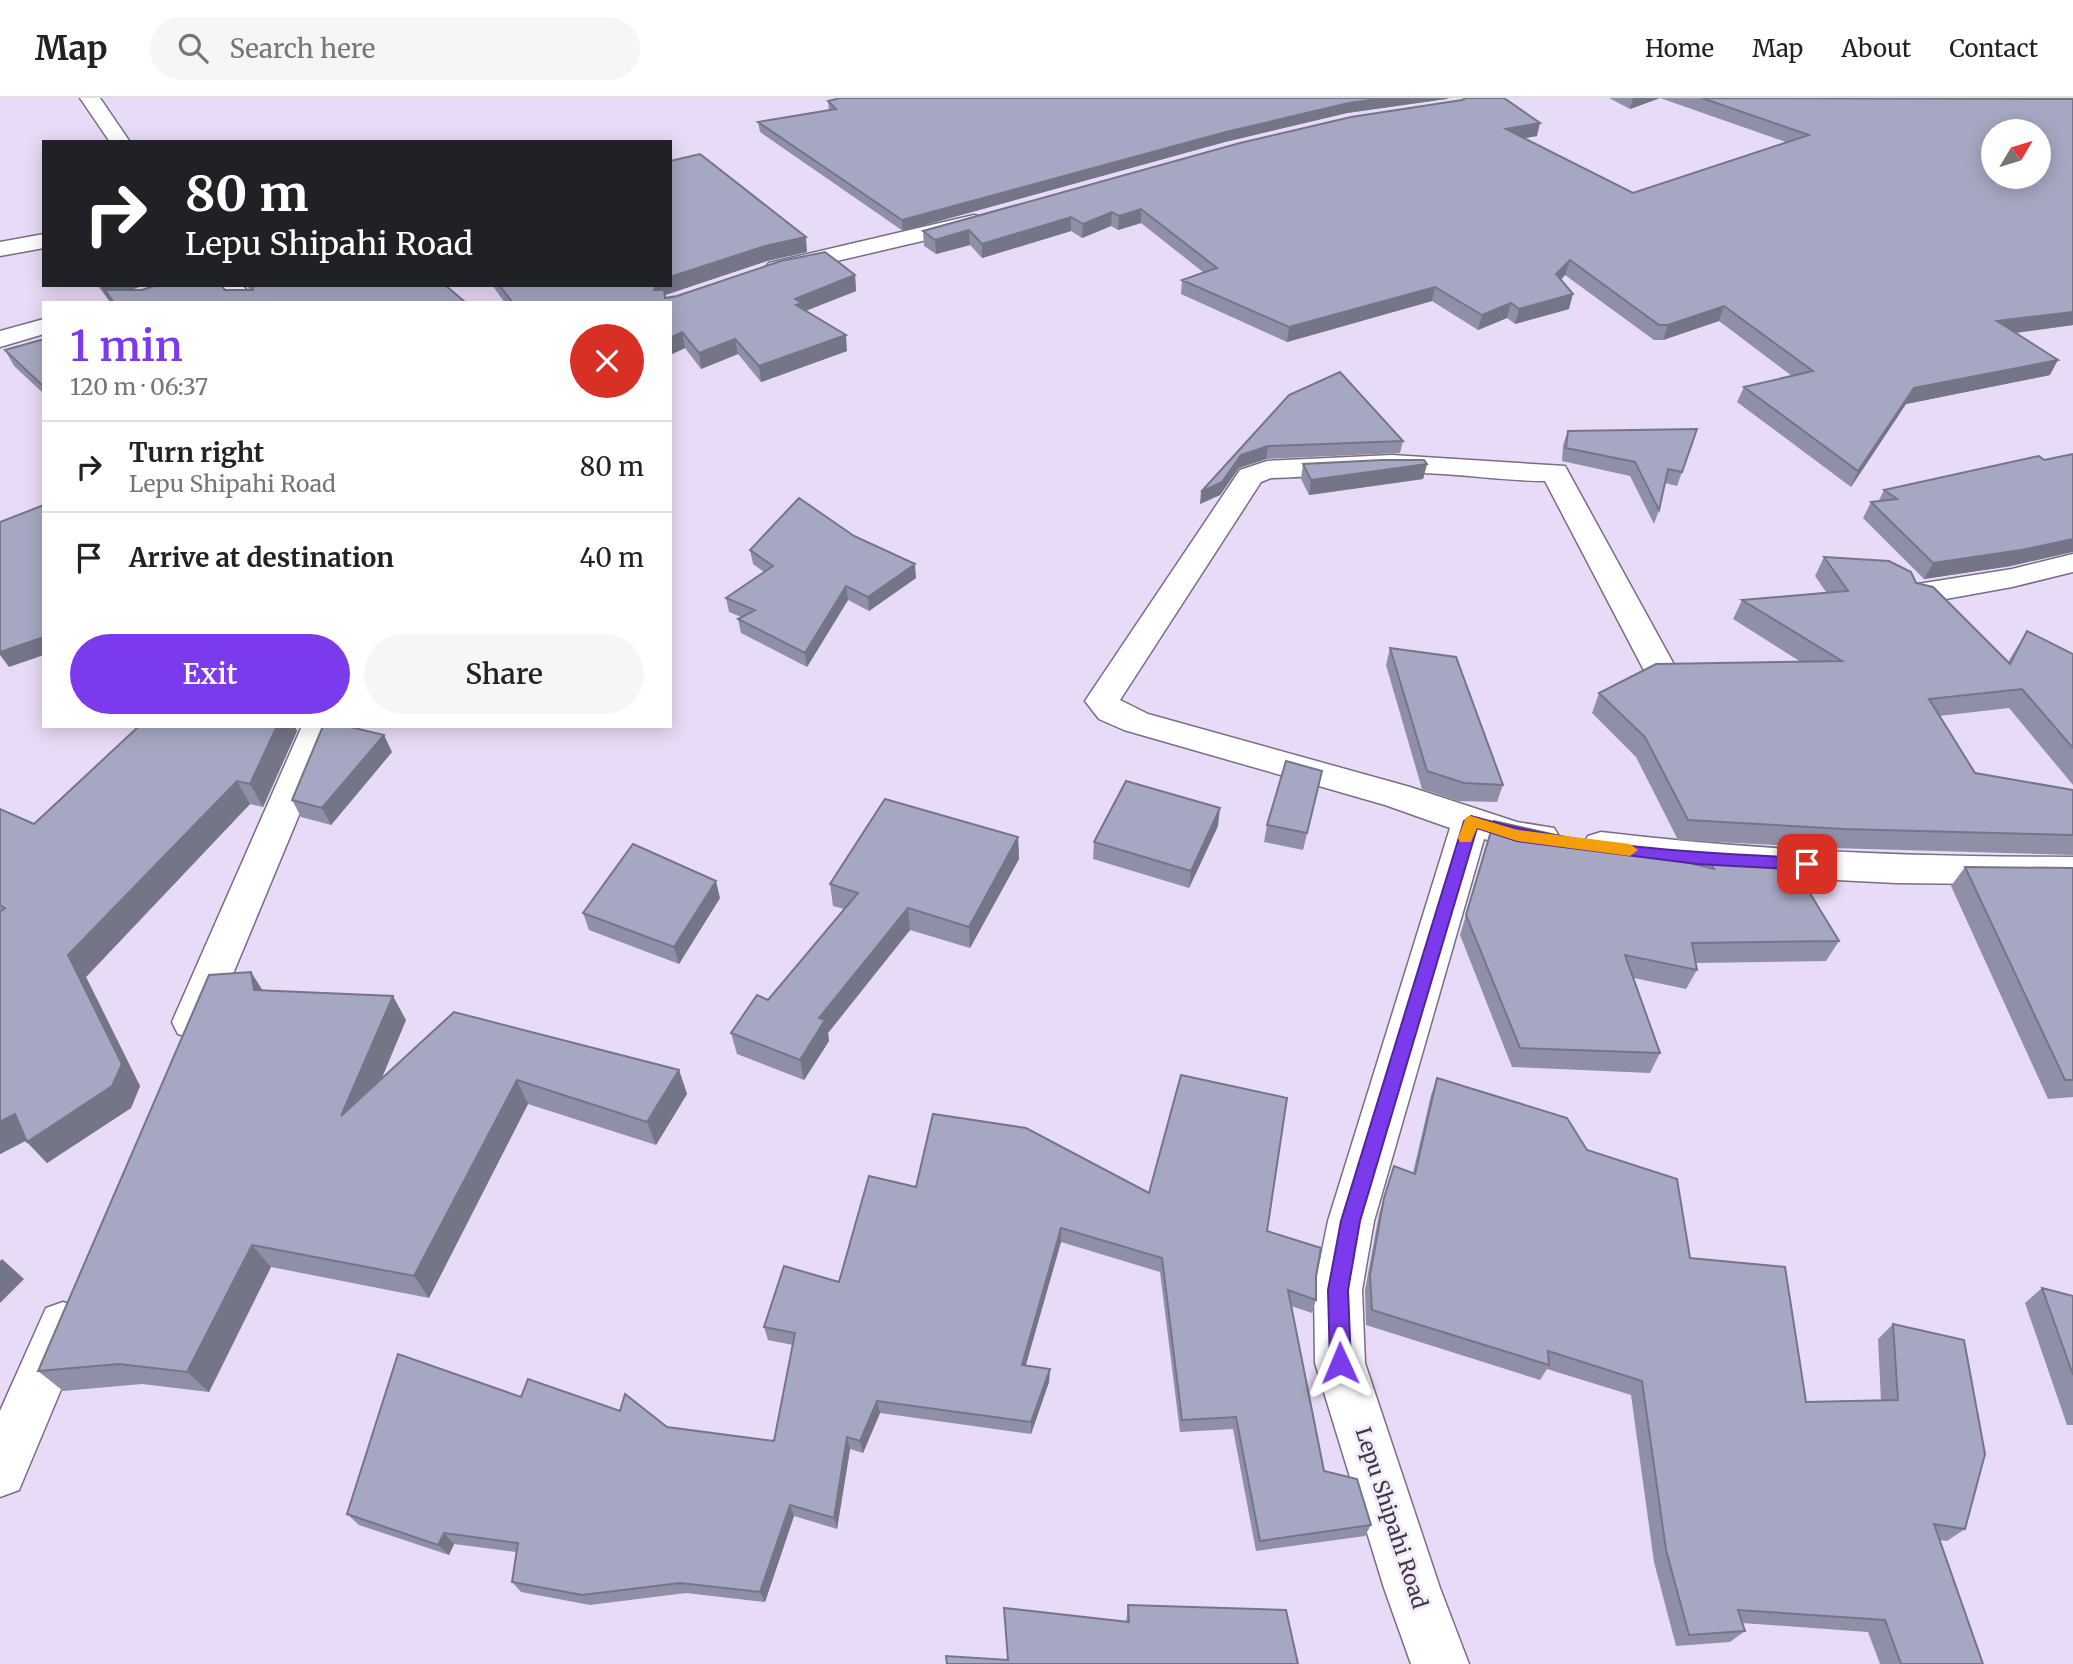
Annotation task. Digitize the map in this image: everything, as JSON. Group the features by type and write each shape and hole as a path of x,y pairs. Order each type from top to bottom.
{"street":[{"path":"90,98 119,140"},
{"path":"763,272 829,255 924,236 995,216"},
{"path":"0,249 42,240"},
{"path":"230,287 244,301"},
{"path":"0,339 42,327"},
{"path":"1660,670 1555,472 1502,472 1443,465 1392,464 1267,470 1250,476 1102,701 1111,711 1136,722 1397,796 1517,835 1697,859 1973,872 2073,871"},
{"path":"1918,594 2012,578 2073,563"},
{"path":"176,1060 318,728"},
{"name":"Lepu Shipahi Road","path":"1440,1664 1412,1588 1340,1363 1338,1290 1351,1221 1471,821"},
{"path":"0,1471 77,1291"}],"building":[{"path":"840,98 1385,98 1349,103 1226,132 902,220 758,122 836,109 828,101"},
{"path":"1466,98 1504,98 1540,123 1506,129 1633,193 1809,135 1702,98 2073,99 2073,312 1997,321 2058,360 1914,388 1858,471 1744,387 1813,371 1724,306 1668,325 1659,325 1570,260 1556,274 1573,294 1519,309 1511,303 1482,315 1435,287 1289,327 1182,280 1217,268 1141,209 1119,216 1112,212 1083,224 1071,217 982,244 969,230 935,240 923,231 1240,143 1351,117"},
{"path":"700,154 806,237 765,246 672,276 672,161"},
{"path":"825,252 855,275 795,299 802,303 796,305 846,335 759,366 735,339 699,353 682,332 672,337 672,301 511,301 501,287 655,287 654,290 664,290 665,298 781,261"},
{"path":"151,287 223,287 225,290 253,290 253,287 447,287 464,301 113,301 105,290 142,290"},
{"path":"42,340 42,385 5,350"},
{"path":"1340,372 1403,441 1268,446 1241,455 1222,482 1201,492 1289,395"},
{"path":"1697,429 1682,472 1668,469 1659,510 1635,462 1566,448 1568,431"},
{"path":"2073,454 2073,539 1933,563 1871,502 1897,499 1884,490 2039,456 2044,460"},
{"path":"1424,460 1427,464 1311,480 1303,464"},
{"path":"799,498 854,536 915,564 868,597 846,586 805,653 738,619 755,610 726,598 773,566 750,550"},
{"path":"42,506 42,638 0,652 0,522"},
{"path":"1824,557 1889,561 1911,572 1916,583 1933,587 2010,664 2027,631 2073,654 2073,748 2022,689 1929,699 1975,773 2073,790 2073,835 1844,829 1688,820 1645,737 1599,693 1656,664 1842,661 1742,600 1848,591"},
{"path":"1390,648 1456,657 1503,785 1464,783 1427,771"},
{"path":"137,728 276,728 250,784 237,781 68,955 122,1064 112,1086 27,1142 15,1114 0,1122 0,912 5,908 0,905 0,809 34,824"},
{"path":"322,728 354,728 384,735 322,808 292,800"},
{"path":"1286,761 1322,771 1307,833 1267,825"},
{"path":"1126,781 1220,808 1191,871 1094,842"},
{"path":"885,799 1018,837 969,927 908,908 819,1018 825,1020 800,1060 731,1033 757,995 768,1000 858,893 830,884"},
{"path":"1494,821 1569,838 1624,846 1714,869 1706,854 1789,859 1839,941 1692,943 1697,970 1625,955 1660,1053 1520,1048 1466,915"},
{"path":"633,844 716,881 674,947 583,913"},
{"path":"1965,867 2073,868 2073,1080 2065,1080"},
{"path":"251,972 254,990 393,996 341,1116 454,1012 679,1070 647,1122 517,1080 414,1276 252,1245 187,1372 119,1364 38,1371 209,975"},
{"path":"1181,1075 1287,1098 1267,1231 1321,1248 1316,1276 1316,1300 1288,1290 1324,1471 1357,1479 1371,1525 1260,1541 1236,1417 1182,1420 1162,1258 1061,1228 1022,1365 1050,1369 1031,1422 877,1401 860,1441 847,1437 834,1518 790,1505 760,1592 680,1583 582,1595 512,1582 518,1543 444,1533 438,1545 347,1514 398,1354 521,1397 528,1379 620,1411 625,1394 667,1427 774,1441 795,1333 764,1327 784,1266 839,1282 869,1176 916,1187 933,1114 1026,1128 1149,1193"},
{"path":"1437,1078 1567,1118 1587,1150 1677,1179 1690,1258 1785,1267 1806,1402 1898,1400 1893,1324 1964,1340 1985,1454 1965,1529 1934,1524 1983,1664 1901,1664 1885,1620 1738,1610 1745,1631 1689,1635 1666,1550 1642,1381 1548,1351 1549,1365 1372,1310 1370,1275 1384,1198 1394,1166 1415,1174"},
{"path":"2042,1288 2073,1296 2073,1375"},
{"path":"1128,1605 1286,1610 1298,1664 947,1664 946,1656 1008,1660 1004,1608 1129,1622"}],"slow traffic":[{"path":"1465,838 1471,821 1517,835 1630,850"}],"route":[{"path":"1340,1363 1338,1290 1351,1221 1471,821 1517,835 1697,859 1807,864"}]}
